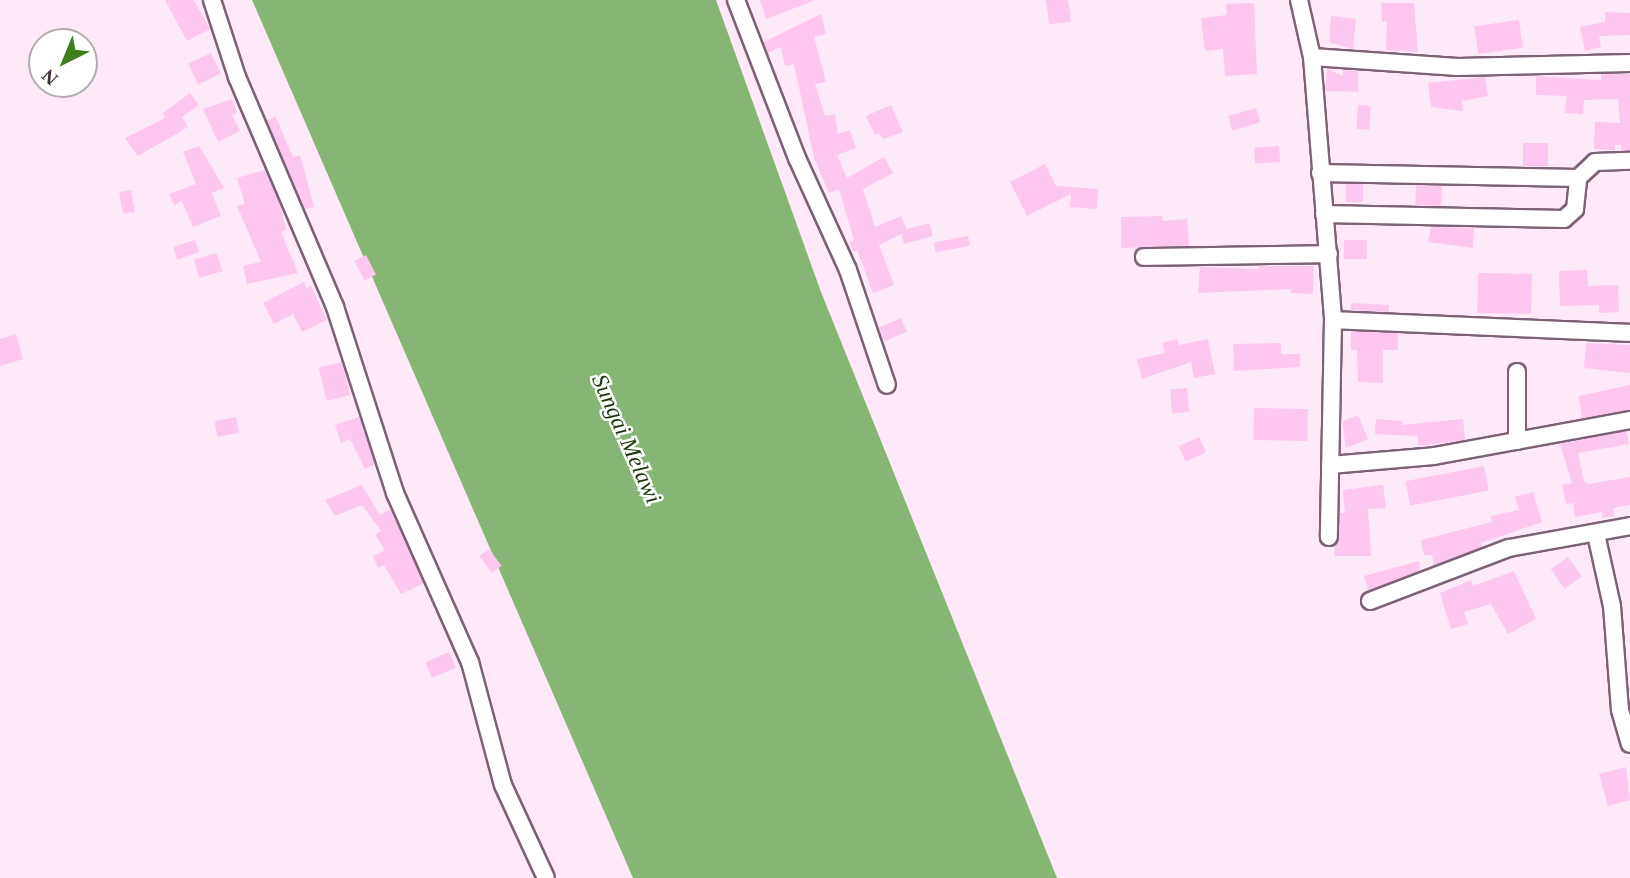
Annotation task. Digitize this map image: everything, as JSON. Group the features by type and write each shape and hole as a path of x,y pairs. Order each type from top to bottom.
{"street":[{"path":"212,0 237,77 335,307 395,493 470,663 503,785 546,878"},
{"path":"736,0 797,158 848,270 887,384"},
{"path":"1299,0 1312,57 1333,320 1329,537"},
{"path":"1312,57 1458,66 1630,63"},
{"path":"1324,214 1564,219 1575,209 1578,178 1594,162 1630,161"},
{"path":"1320,173 1578,178"},
{"path":"1144,257 1329,254"},
{"path":"1333,320 1630,333"},
{"path":"1517,372 1517,441"},
{"path":"1330,465 1434,456 1630,420"},
{"path":"1370,601 1509,548 1630,526"},
{"path":"1596,534 1612,606 1620,710 1630,744"}],"water":[{"name":"Sungai Melawi","path":"252,0 716,0 821,292 1057,878 633,878"}],"building":[{"path":"165,0 194,0 210,29 187,41"},
{"path":"760,0 813,0 813,1 766,19"},
{"path":"1046,0 1068,0 1071,22 1049,24"},
{"path":"1254,3 1257,74 1225,76 1223,49 1205,51 1201,18 1227,15 1226,4"},
{"path":"1381,3 1414,3 1418,52 1386,50 1387,22 1382,22"},
{"path":"1605,12 1630,13 1630,35 1599,36 1601,47 1585,51 1580,27 1605,22"},
{"path":"821,14 826,34 814,37 826,82 815,84 825,116 835,114 838,134 850,130 856,148 837,155 847,178 884,157 893,173 863,189 875,227 901,216 907,229 929,223 933,236 904,244 901,234 879,245 894,285 873,293 857,250 853,252 849,242 854,240 839,189 829,193 814,158 794,64 785,66 781,47 768,53 764,42"},
{"path":"1331,16 1356,19 1353,49 1329,42"},
{"path":"1519,20 1523,48 1478,54 1474,26"},
{"path":"211,53 221,74 198,84 188,64"},
{"path":"1327,69 1343,76 1343,70 1358,71 1358,92 1325,91"},
{"path":"1601,74 1630,74 1630,151 1621,151 1621,145 1615,145 1615,150 1594,149 1595,122 1620,123 1618,99 1584,100 1583,114 1565,113 1567,96 1536,95 1536,76 1601,80"},
{"path":"1485,77 1488,96 1462,101 1463,111 1431,107 1428,83"},
{"path":"190,93 199,105 182,117 188,127 138,156 125,138 165,118 163,113"},
{"path":"232,99 237,113 232,115 240,131 218,142 203,109"},
{"path":"891,105 903,132 883,139 879,133 875,135 866,116"},
{"path":"1358,105 1371,106 1369,130 1356,129"},
{"path":"1256,108 1260,122 1232,130 1228,116"},
{"path":"275,116 293,157 300,155 314,207 305,209 267,121"},
{"path":"1523,143 1548,143 1548,166 1523,166"},
{"path":"199,146 224,188 212,193 221,216 193,227 182,201 174,205 169,194 196,184 183,152"},
{"path":"1279,146 1280,162 1255,164 1254,148"},
{"path":"1045,164 1056,186 1098,189 1097,209 1070,207 1071,194 1027,216 1010,182"},
{"path":"265,170 280,205 286,230 281,232 298,273 247,284 243,266 261,262 237,206 245,204 237,178"},
{"path":"1346,184 1363,184 1363,202 1346,202"},
{"path":"1416,185 1442,186 1441,206 1415,205"},
{"path":"131,190 135,212 123,214 119,192"},
{"path":"1162,216 1163,221 1187,219 1189,246 1121,248 1121,217"},
{"path":"1431,227 1474,228 1473,248 1428,242"},
{"path":"968,236 970,246 936,252 934,243"},
{"path":"195,240 199,252 177,259 173,247"},
{"path":"1344,240 1367,240 1367,259 1344,259"},
{"path":"217,253 222,271 199,278 194,260"},
{"path":"366,255 376,275 364,281 354,261"},
{"path":"1259,266 1314,266 1313,294 1291,293 1291,289 1198,293 1200,267 1259,269"},
{"path":"1587,270 1588,286 1618,285 1619,312 1599,313 1599,305 1560,306 1559,271"},
{"path":"1478,273 1532,274 1531,314 1477,313"},
{"path":"304,282 306,288 311,286 327,320 302,332 293,314 274,324 263,303"},
{"path":"1351,303 1389,305 1389,312 1351,310"},
{"path":"901,318 907,332 885,341 879,327"},
{"path":"1351,331 1398,333 1398,350 1383,350 1383,383 1358,382 1357,350 1351,350"},
{"path":"16,334 23,359 0,366 0,339"},
{"path":"1177,339 1179,345 1208,339 1215,374 1194,378 1191,362 1142,379 1137,359 1165,353 1162,343"},
{"path":"1281,343 1281,354 1300,354 1300,367 1234,371 1233,344"},
{"path":"1586,343 1630,345 1630,373 1584,368"},
{"path":"342,362 350,395 327,401 319,368"},
{"path":"1630,385 1630,410 1582,418 1579,396"},
{"path":"1187,388 1189,412 1172,413 1170,389"},
{"path":"1254,408 1308,409 1307,441 1253,440"},
{"path":"1358,415 1368,439 1346,448 1342,422"},
{"path":"236,417 239,433 217,437 214,421"},
{"path":"359,417 375,464 365,469 350,439 341,443 335,425"},
{"path":"1376,419 1403,421 1402,425 1463,419 1465,440 1419,446 1417,436 1375,434"},
{"path":"1626,431 1629,444 1578,453 1584,481 1588,484 1630,477 1630,505 1613,508 1614,516 1602,518 1602,512 1575,517 1573,503 1566,504 1562,485 1572,483 1560,444"},
{"path":"1199,437 1206,453 1186,461 1179,446"},
{"path":"1484,466 1489,491 1410,506 1405,481"},
{"path":"362,485 380,515 390,509 392,512 424,583 401,594 384,565 378,568 373,556 385,550 375,535 381,531 362,505 335,516 325,500"},
{"path":"1383,485 1386,508 1368,509 1371,556 1334,556 1340,513 1345,513 1343,490"},
{"path":"1533,492 1542,522 1481,543 1482,547 1434,566 1432,555 1424,555 1421,540 1492,522 1491,516 1519,510 1515,497"},
{"path":"489,549 502,566 492,573 479,556"},
{"path":"1568,557 1582,577 1565,589 1551,569"},
{"path":"1419,561 1420,571 1368,591 1364,576"},
{"path":"1514,571 1536,619 1508,634 1491,604 1464,612 1468,624 1451,629 1440,593 1471,580 1473,586"},
{"path":"449,652 456,668 432,678 425,663"},
{"path":"1626,767 1630,800 1608,806 1599,774"}]}
